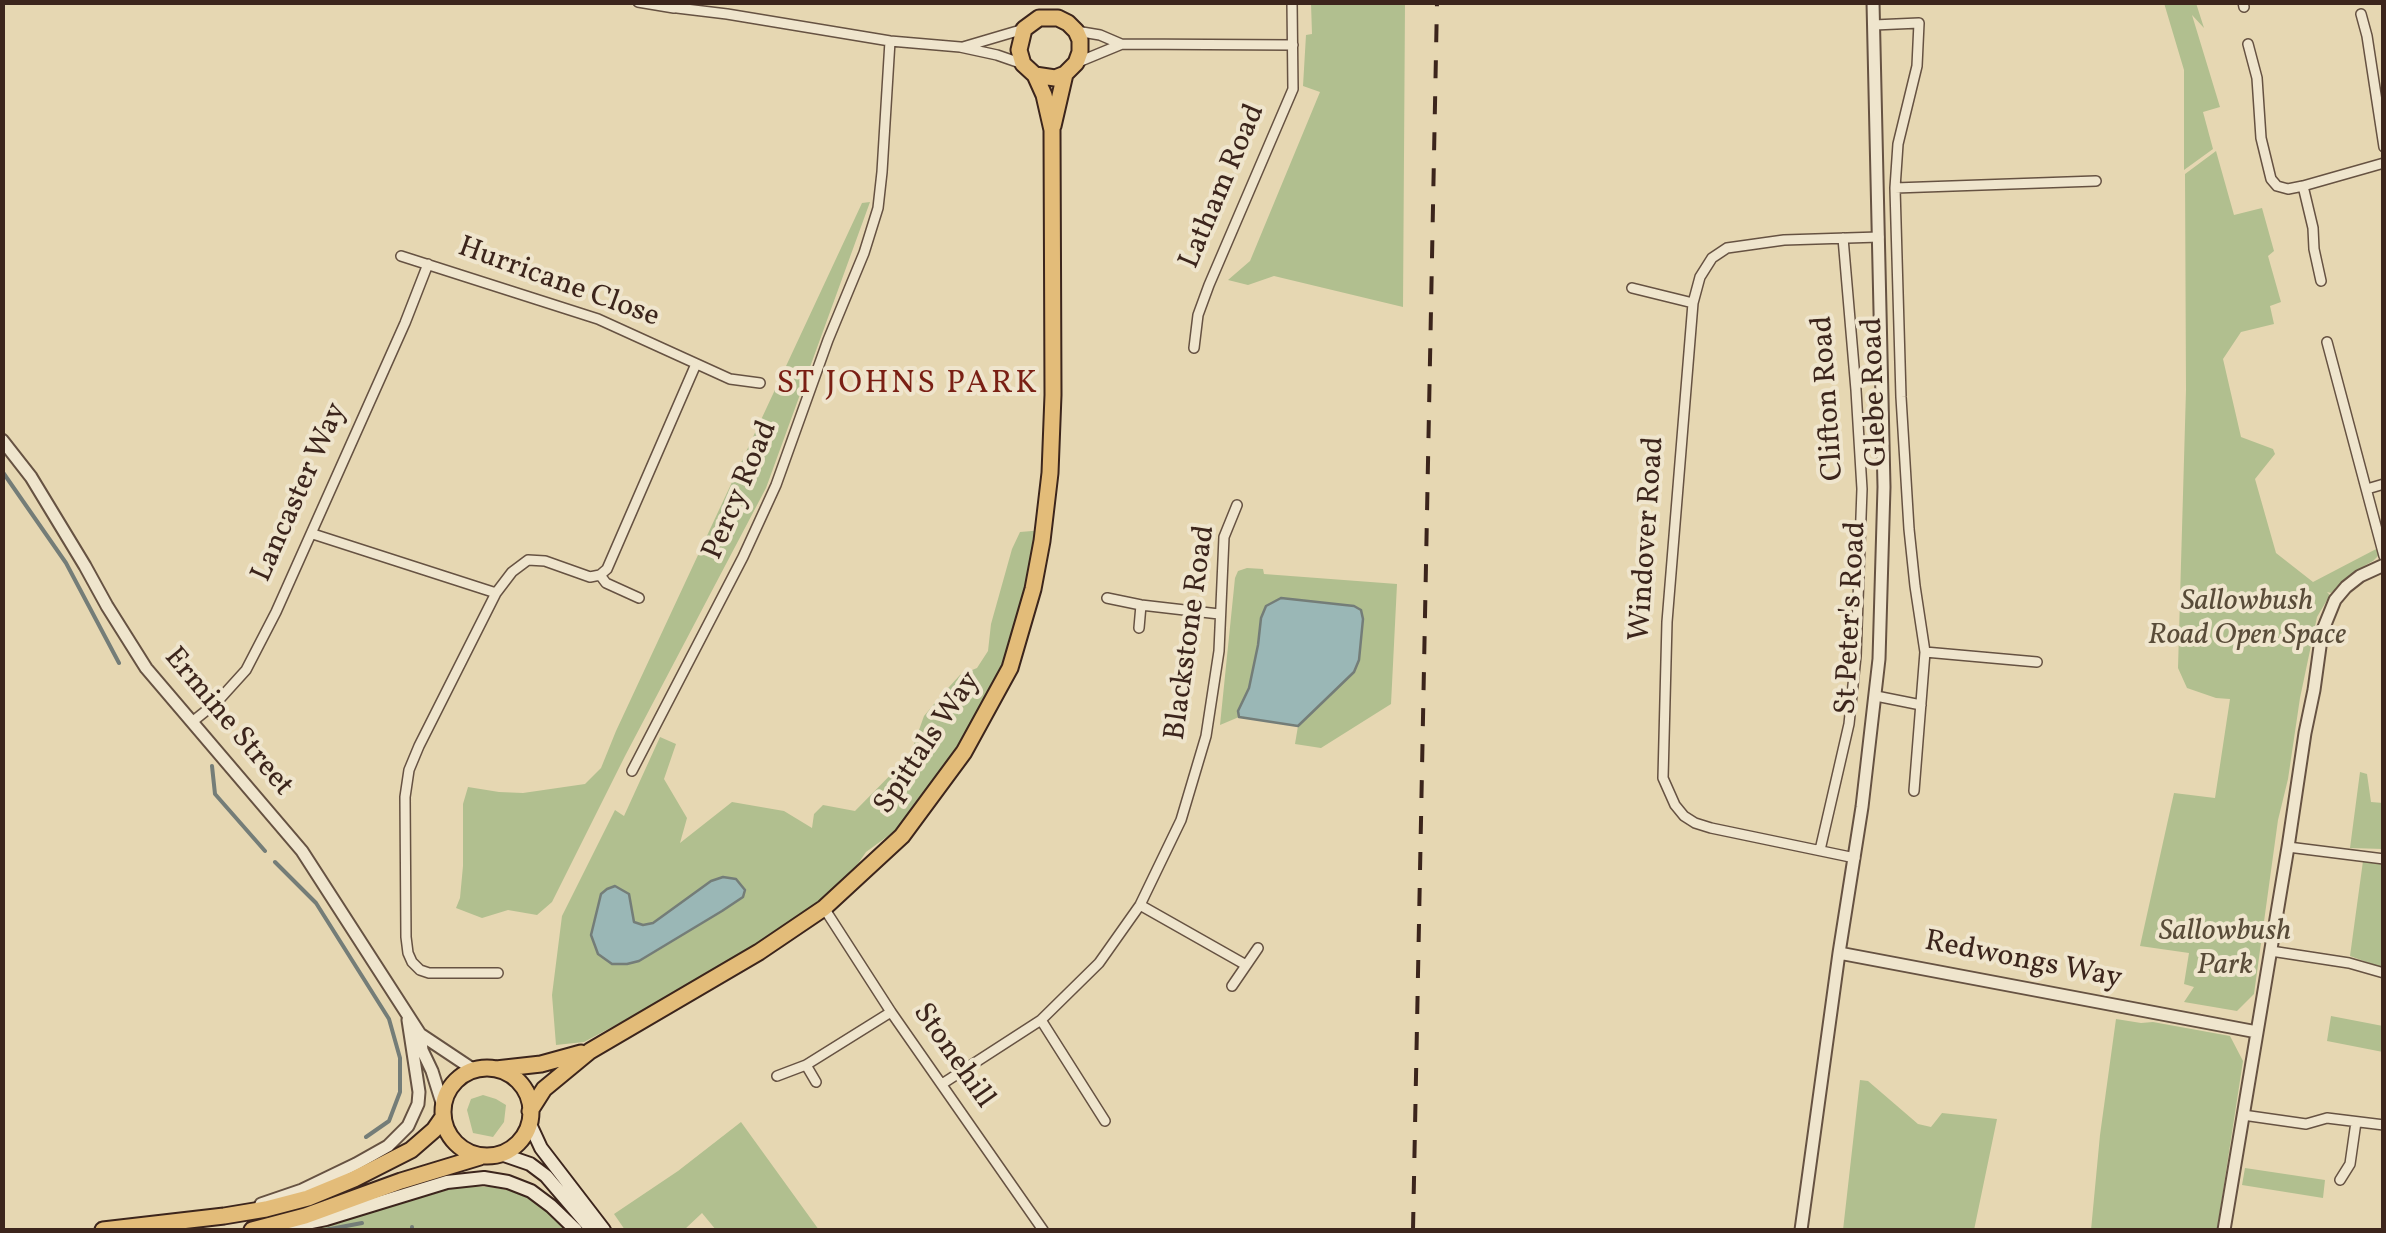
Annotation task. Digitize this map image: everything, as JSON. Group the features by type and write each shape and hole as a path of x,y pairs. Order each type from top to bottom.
{"highway":[{"path":"1036,2 1018,50 1046,100 1052,130"},
{"path":"1052,130 1071,68 1080,52 1080,40 1062,2"},
{"path":"1026,27 1050,16 1074,29"},
{"path":"1029,70 1055,78 1071,68"},
{"name":"Spittals Way","path":"530,1117 544,1089 590,1051 759,952 824,908 902,836 964,752 1010,668 1036,573 1050,473 1054,395 1052,130"},
{"name":"Spittals Way","path":"494,1069 541,1064 590,1051"},
{"path":"103,1230 224,1216 294,1202 354,1180 423,1142 443,1111 453,1084 474,1070 494,1069 508,1074 528,1096 530,1117 524,1136 514,1147 252,1230"},
{"path":"443,1111 446,1128 461,1148 492,1155"}],"main road":[{"path":"530,1117 541,1148 604,1230"},
{"path":"492,1155 530,1164 546,1176 592,1230"},
{"path":"261,1230 326,1220 447,1182 484,1178 530,1190 576,1230"}],"street":[{"path":"638,2 960,47 997,55 1029,70"},
{"name":"Latham Road","path":"1194,348 1198,315 1209,284 1293,89 1292,2"},
{"name":"St Peter's Road","path":"1801,1230 1876,696 1884,488 1873,2"},
{"path":"2361,14 2384,147"},
{"name":"Glebe Road","path":"1874,25 1919,23 1916,66 1898,144 1895,188 1904,454 1925,652 1914,791"},
{"path":"960,47 1026,27"},
{"path":"1074,29 1122,44 1293,45"},
{"name":"Percy Road","path":"632,771 776,485 864,253 878,208 890,40"},
{"path":"1071,68 1122,44"},
{"path":"2248,44 2257,78 2261,138 2271,179 2277,186 2303,186 2384,163"},
{"path":"1895,188 2096,181"},
{"path":"2303,186 2321,281"},
{"name":"Windover Road","path":"1855,858 1695,823 1675,805 1664,778 1666,622 1692,303 1700,277 1712,258 1727,248 1784,240 1879,237"},
{"name":"Clifton Road","path":"1820,850 1849,724 1856,656 1862,488 1843,238"},
{"name":"Hurricane Close","path":"400,256 605,321 730,379 760,384"},
{"name":"Lancaster Way","path":"192,722 246,670 276,612 428,264"},
{"path":"1632,288 1692,303"},
{"path":"2326,342 2384,556"},
{"path":"498,973 430,973 420,970 408,953 404,790 409,770 496,594 512,572 528,560 545,561 590,577 600,576 607,569 696,364"},
{"name":"Ermine Street","path":"2,440 31,476 146,668 302,851 420,1034 474,1070"},
{"path":"2367,488 2384,484"},
{"name":"Blackstone Road","path":"942,1084 1041,1020 1099,963 1140,905 1181,820 1206,736 1219,652 1224,537 1237,505"},
{"path":"312,534 496,594"},
{"path":"2224,1230 2319,647 2335,600 2360,576 2384,564"},
{"path":"600,576 606,583 639,598"},
{"path":"1107,598 1220,614"},
{"path":"1138,628 1142,605"},
{"path":"1925,652 2037,662"},
{"path":"1876,696 1921,705"},
{"path":"2288,847 2384,859"},
{"path":"1140,905 1246,965"},
{"name":"Stonehill","path":"824,908 890,1012 1043,1230"},
{"path":"1232,986 1258,948"},
{"path":"2270,950 2384,973"},
{"name":"Redwongs Way","path":"1838,953 2257,1032"},
{"path":"777,1076 806,1065 890,1012"},
{"path":"224,1216 302,1190 356,1164 399,1137 418,1104 419,1092 408,1016"},
{"path":"1041,1020 1104,1122"},
{"name":"Ermine Street","path":"420,1034 443,1111"},
{"path":"806,1065 816,1082"},
{"path":"2243,1116 2306,1124 2327,1118 2384,1126"},
{"path":"2340,1180 2350,1164 2356,1122"}],"green space":[{"path":"1311,3 1405,3 1403,307 1274,276 1248,285 1228,280 1250,261 1320,92 1303,86 1306,35 1312,34"},
{"path":"2164,3 2196,3 2204,28 2192,15 2220,107 2203,112 2213,149 2184,170 2184,70"},
{"name":"Sallowbush Road Open Space","path":"2216,151 2234,215 2262,208 2274,251 2268,256 2281,302 2270,306 2274,324 2241,332 2223,359 2241,437 2273,449 2275,454 2255,479 2276,553 2313,582 2380,547 2373,561 2331,593 2327,592 2330,595 2317,617 2278,820 2254,994 2237,1011 2184,1002 2194,987 2184,984 2189,953 2140,946 2174,793 2215,798 2230,699 2187,688 2178,668 2186,390 2185,174"},
{"path":"870,202 766,488 552,902 537,915 508,910 482,918 456,908 463,866 463,804 468,787 523,793 585,784 601,768 862,203"},
{"path":"1044,530 1008,663 977,717 903,825 866,852 849,877 817,906 758,949 584,1042 556,1045 552,995 562,916 615,810 624,816 660,737 676,744 664,779 687,818 680,843 732,802 784,811 812,828 814,814 823,805 855,811 910,755 924,716 939,698 960,675 977,668 988,651 991,624 1020,532"},
{"path":"1263,569 1264,574 1397,584 1391,704 1321,748 1295,744 1298,726 1325,698 1261,618 1249,688 1239,717 1220,725 1235,578 1238,571"},
{"path":"2360,772 2367,774 2371,802 2383,803 2383,849 2350,848"},
{"path":"2363,861 2383,864 2383,968 2350,956"},
{"path":"2331,1016 2383,1026 2383,1052 2327,1041"},
{"path":"2116,1019 2230,1036 2243,1061 2217,1230 2091,1230"},
{"path":"1860,1080 1868,1081 1918,1124 1931,1127 1942,1113 1997,1119 1974,1230 1843,1230"},
{"path":"483,1095 506,1105 504,1122 493,1137 473,1133 467,1110 471,1099"},
{"path":"741,1122 819,1230 716,1230 702,1213 684,1230 625,1230 614,1214"},
{"path":"2245,1168 2325,1180 2323,1198 2242,1185"},
{"path":"462,1186 523,1193 569,1230 304,1230"}],"water":[{"path":"1281,598 1354,606 1361,610 1363,619 1354,672 1298,726 1239,717 1238,711 1249,688 1261,618 1266,606"},
{"path":"723,877 736,879 745,890 743,897 722,911 639,961 612,964 598,954 591,935 601,894 607,889 615,886 629,894 634,922 643,925 653,923 711,881"}],"waterway":[{"path":"2,471 66,563 119,663"},
{"path":"212,766 215,794 265,851"},
{"path":"275,862 316,903 389,1019 400,1058 400,1092 389,1121 366,1137"},
{"path":"325,1230 362,1223"}],"railway":[{"path":"1413,1230 1437,2"}],"district":[{"name":"ST JOHNS PARK","path":"908,386"}],"park label":[{"name":"Sallowbush Park","path":"2225,950"}]}
